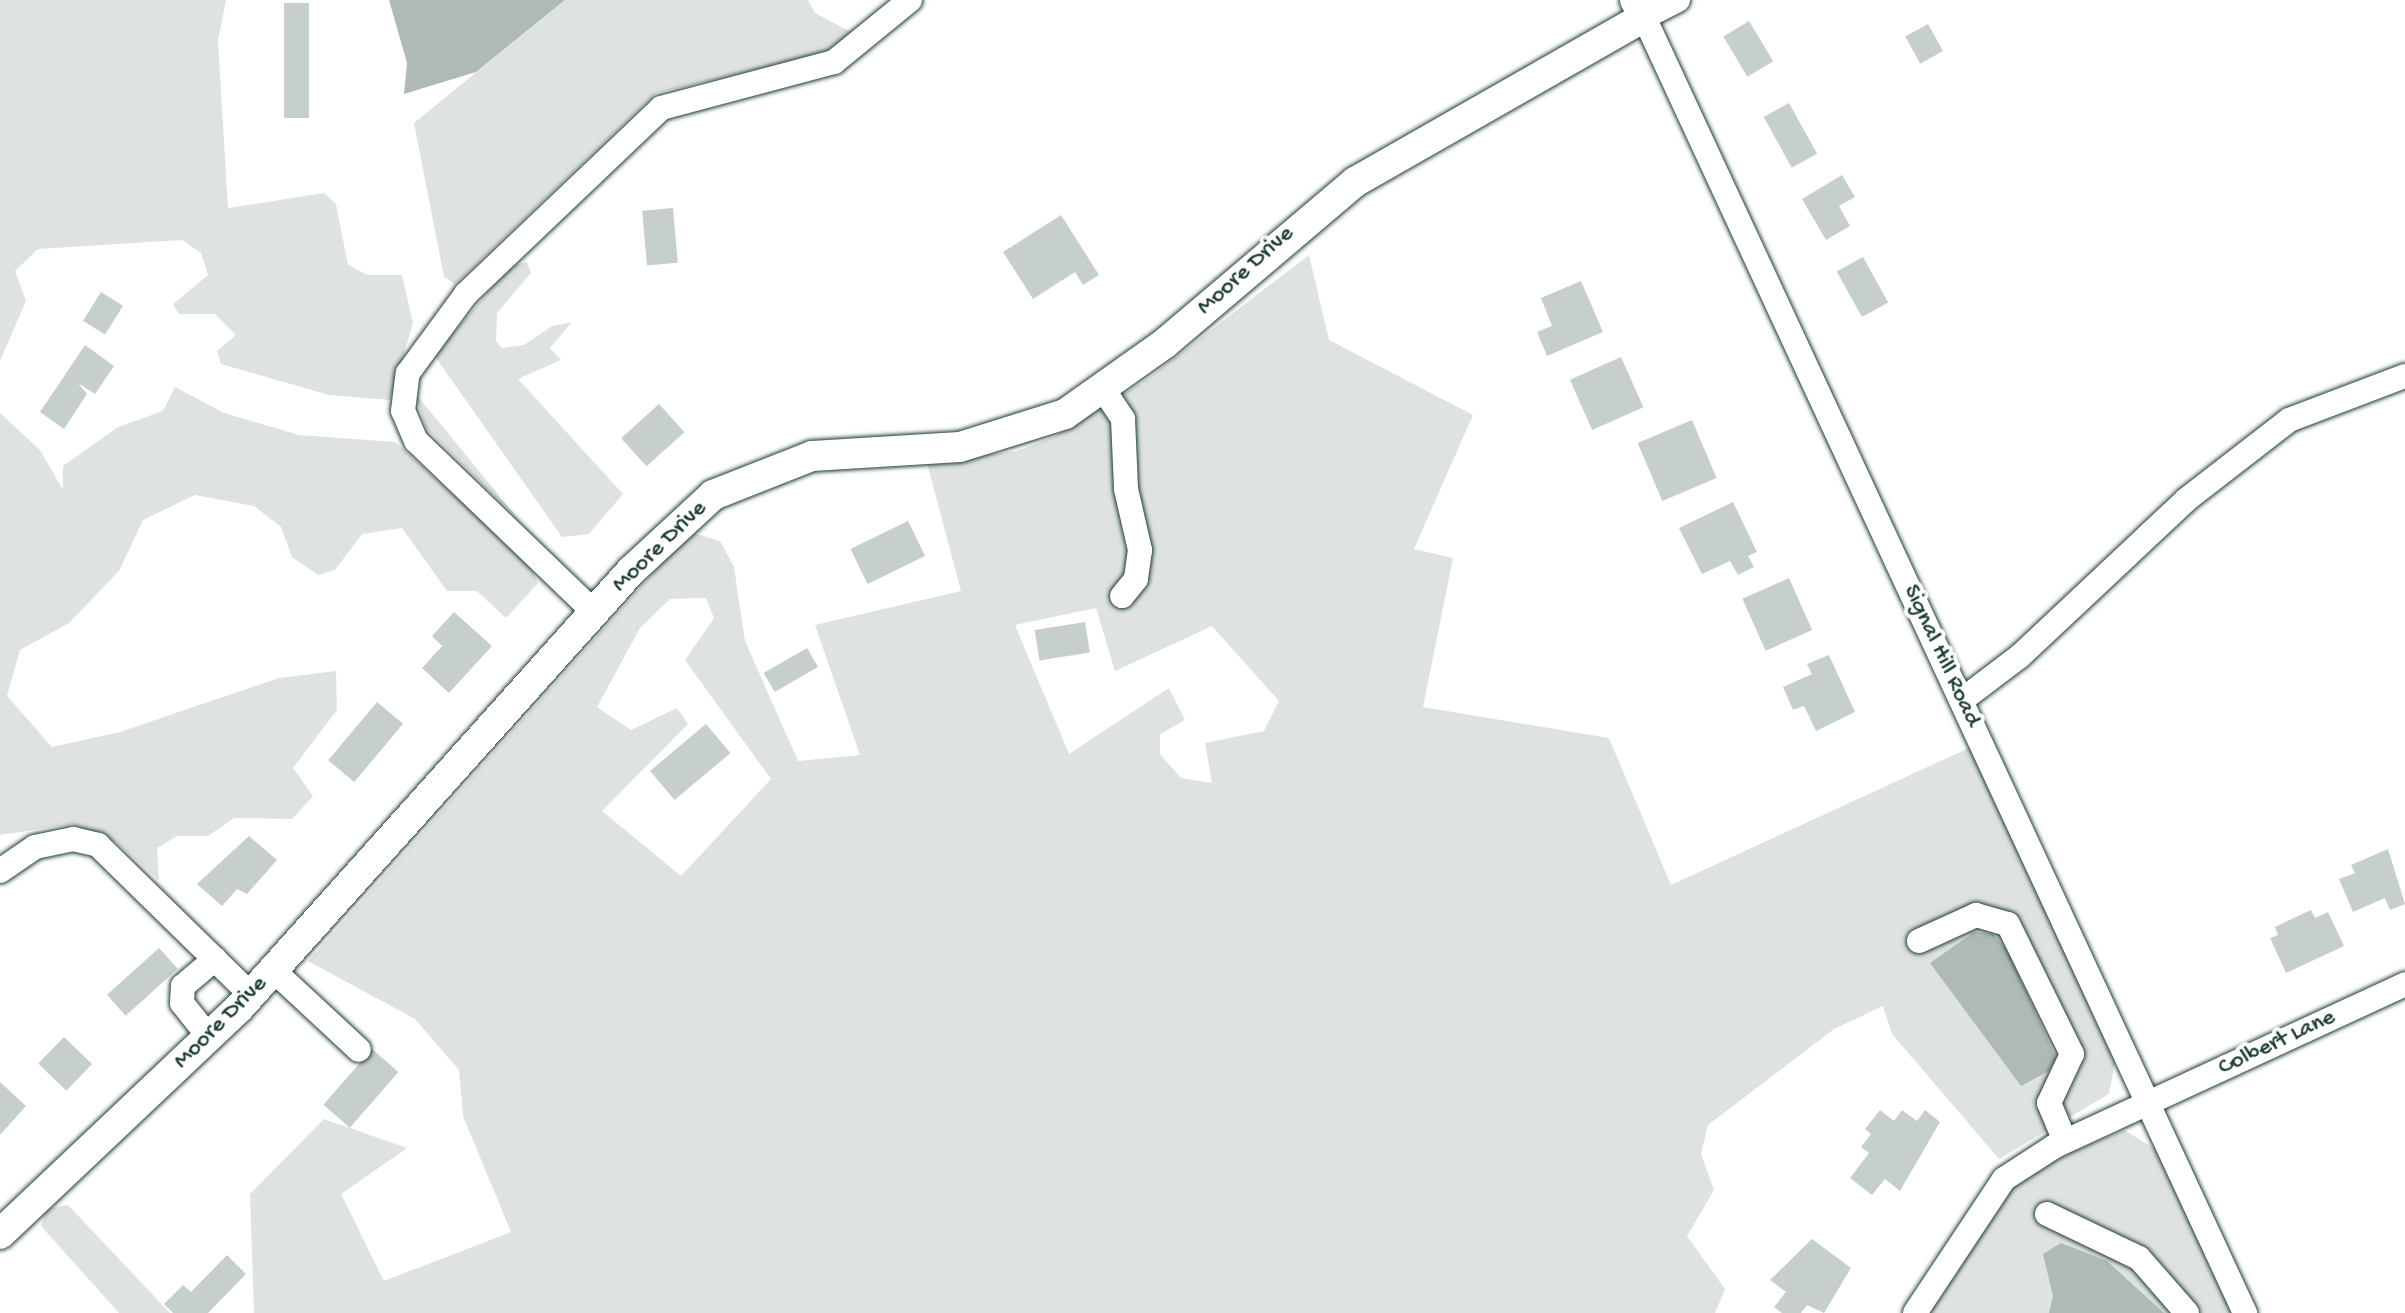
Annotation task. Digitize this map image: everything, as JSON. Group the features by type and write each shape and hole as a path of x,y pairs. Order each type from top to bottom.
{"main road":[{"name":"Moore Drive","path":"0,1234 251,995 594,612 685,517 744,477 812,456 996,441 1065,414 1103,389 1355,182 1640,9"}],"street":[{"path":"594,612 416,441 403,411 408,373 466,294 661,108 834,62 910,0"},
{"path":"1640,9 1678,0"},
{"name":"Signal Hill Road","path":"1640,9 2245,1313"},
{"path":"1962,700 2020,656 2186,500 2289,420 2405,376"},
{"path":"1103,389 1123,419 1126,489 1140,550 1136,579 1122,596"},
{"path":"0,871 35,847 73,839 98,845 251,995"},
{"path":"1919,941 1986,914 2008,924 2026,941 2072,1054 2049,1103 2065,1141"},
{"path":"209,1037 182,1003 183,986 215,959"},
{"path":"273,970 359,1050"},
{"name":"Colbert Lane","path":"1915,1313 2004,1179 2065,1141 2405,984"},
{"path":"2047,1214 2139,1258 2187,1313"}],"shaded area":[{"path":"0,0 226,0 218,41 228,208 324,193 336,204 348,265 368,275 402,275 413,323 390,400 329,395 221,364 217,351 236,335 215,314 179,314 173,304 208,275 201,253 182,240 38,249 15,271 26,301 0,361"},
{"path":"389,0 565,0 476,72 404,94 407,63"},
{"path":"565,0 808,0 815,13 855,34 818,55 656,93 455,284 444,277 414,123"},
{"path":"1309,255 1329,340 1473,415 1414,549 1453,558 1423,707 1609,738 1671,885 1971,747 2104,1034 2115,1062 2109,1094 1999,1159 1892,1034 1883,1006 1834,1029 1708,1125 1701,1154 1714,1190 1687,1236 1725,1289 1715,1313 254,1313 250,1194 324,1119 407,1148 341,1194 384,1281 511,1232 463,1116 459,1070 415,1019 308,961 690,532 720,541 734,567 745,641 798,761 860,755 815,625 961,591 927,463 1017,451 1056,436 1146,380","holes":["706,598 714,618 685,660 771,779 681,876 602,811 688,724 677,708 631,730 597,707 640,628 670,599","1096,608 1115,671 1212,626 1279,701 1264,731 1205,743 1212,783 1181,778 1160,754 1160,734 1185,720 1169,688 1069,754 1015,625"]},
{"path":"527,262 531,273 497,313 496,341 502,348 524,345 552,326 572,322 550,348 561,360 518,379 623,494 589,534 562,537 434,355 511,266"},
{"path":"175,387 224,413 299,435 395,442 528,562 538,583 506,618 477,591 447,591 402,528 362,534 335,570 318,575 292,557 281,527 254,506 195,495 143,520 119,571 69,623 20,650 7,696 52,747 120,732 279,678 336,671 337,710 293,768 313,796 292,819 234,818 208,836 177,836 157,848 159,880 116,842 72,824 0,835 0,413 40,450 63,490 63,466 118,427 163,411"},
{"path":"415,393 520,521 426,428"},
{"path":"1974,932 1993,934 2007,950 2056,1058 2049,1071 2021,1086 1930,963"},
{"path":"2124,1130 2157,1150 2232,1313 1928,1313 2010,1188 2050,1161"},
{"path":"68,1205 170,1313 119,1313 41,1226 47,1209"},
{"path":"2061,1243 2107,1261 2164,1313 2049,1313 2053,1296 2043,1254"}],"building":[{"path":"284,3 309,3 309,118 284,118"},
{"path":"1749,21 1773,61 1747,77 1723,36"},
{"path":"1928,24 1943,51 1920,64 1905,37"},
{"path":"1789,103 1817,154 1792,168 1764,117"},
{"path":"1842,175 1855,197 1839,206 1850,226 1826,240 1802,199"},
{"path":"673,208 678,263 647,265 642,211"},
{"path":"1061,215 1099,275 1083,285 1075,272 1033,299 1003,252"},
{"path":"1863,257 1888,302 1862,317 1837,272"},
{"path":"1581,281 1603,332 1547,356 1537,332 1552,326 1541,298"},
{"path":"101,292 123,306 105,335 83,321"},
{"path":"85,345 114,366 95,394 78,383 87,394 64,429 40,412"},
{"path":"1621,357 1643,407 1592,430 1570,380"},
{"path":"659,404 684,432 647,466 621,438"},
{"path":"1692,420 1717,478 1662,501 1638,443"},
{"path":"1733,502 1757,552 1748,556 1754,567 1738,575 1730,561 1702,574 1679,528"},
{"path":"908,521 925,556 868,584 850,549"},
{"path":"1789,578 1812,630 1766,651 1742,599"},
{"path":"454,612 492,646 449,693 422,668 442,646 432,636"},
{"path":"1085,622 1090,653 1039,661 1035,630"},
{"path":"807,648 818,667 775,692 764,673"},
{"path":"1829,655 1855,712 1816,731 1804,706 1793,710 1783,687 1812,674 1807,664"},
{"path":"377,702 403,724 354,782 328,760"},
{"path":"706,724 730,753 675,800 650,771"},
{"path":"249,836 277,860 247,894 237,889 222,906 197,884"},
{"path":"2388,849 2405,904 2390,910 2385,898 2353,912 2339,879 2355,873 2351,865"},
{"path":"2311,910 2315,918 2328,912 2344,946 2286,973 2270,938 2278,935 2275,927"},
{"path":"159,948 178,969 126,1016 107,995"},
{"path":"64,1037 92,1064 66,1091 38,1064"},
{"path":"372,1049 398,1072 350,1128 323,1105"},
{"path":"0,1082 26,1106 0,1135"},
{"path":"1880,1110 1894,1121 1902,1110 1917,1121 1925,1110 1940,1122 1900,1191 1885,1179 1872,1195 1850,1178 1869,1153 1861,1147 1871,1134 1865,1129"},
{"path":"1812,1239 1851,1268 1824,1313 1807,1305 1801,1313 1782,1313 1774,1307 1786,1292 1770,1280"},
{"path":"227,1255 246,1274 208,1313 173,1313 164,1304 183,1285 191,1292"}]}
